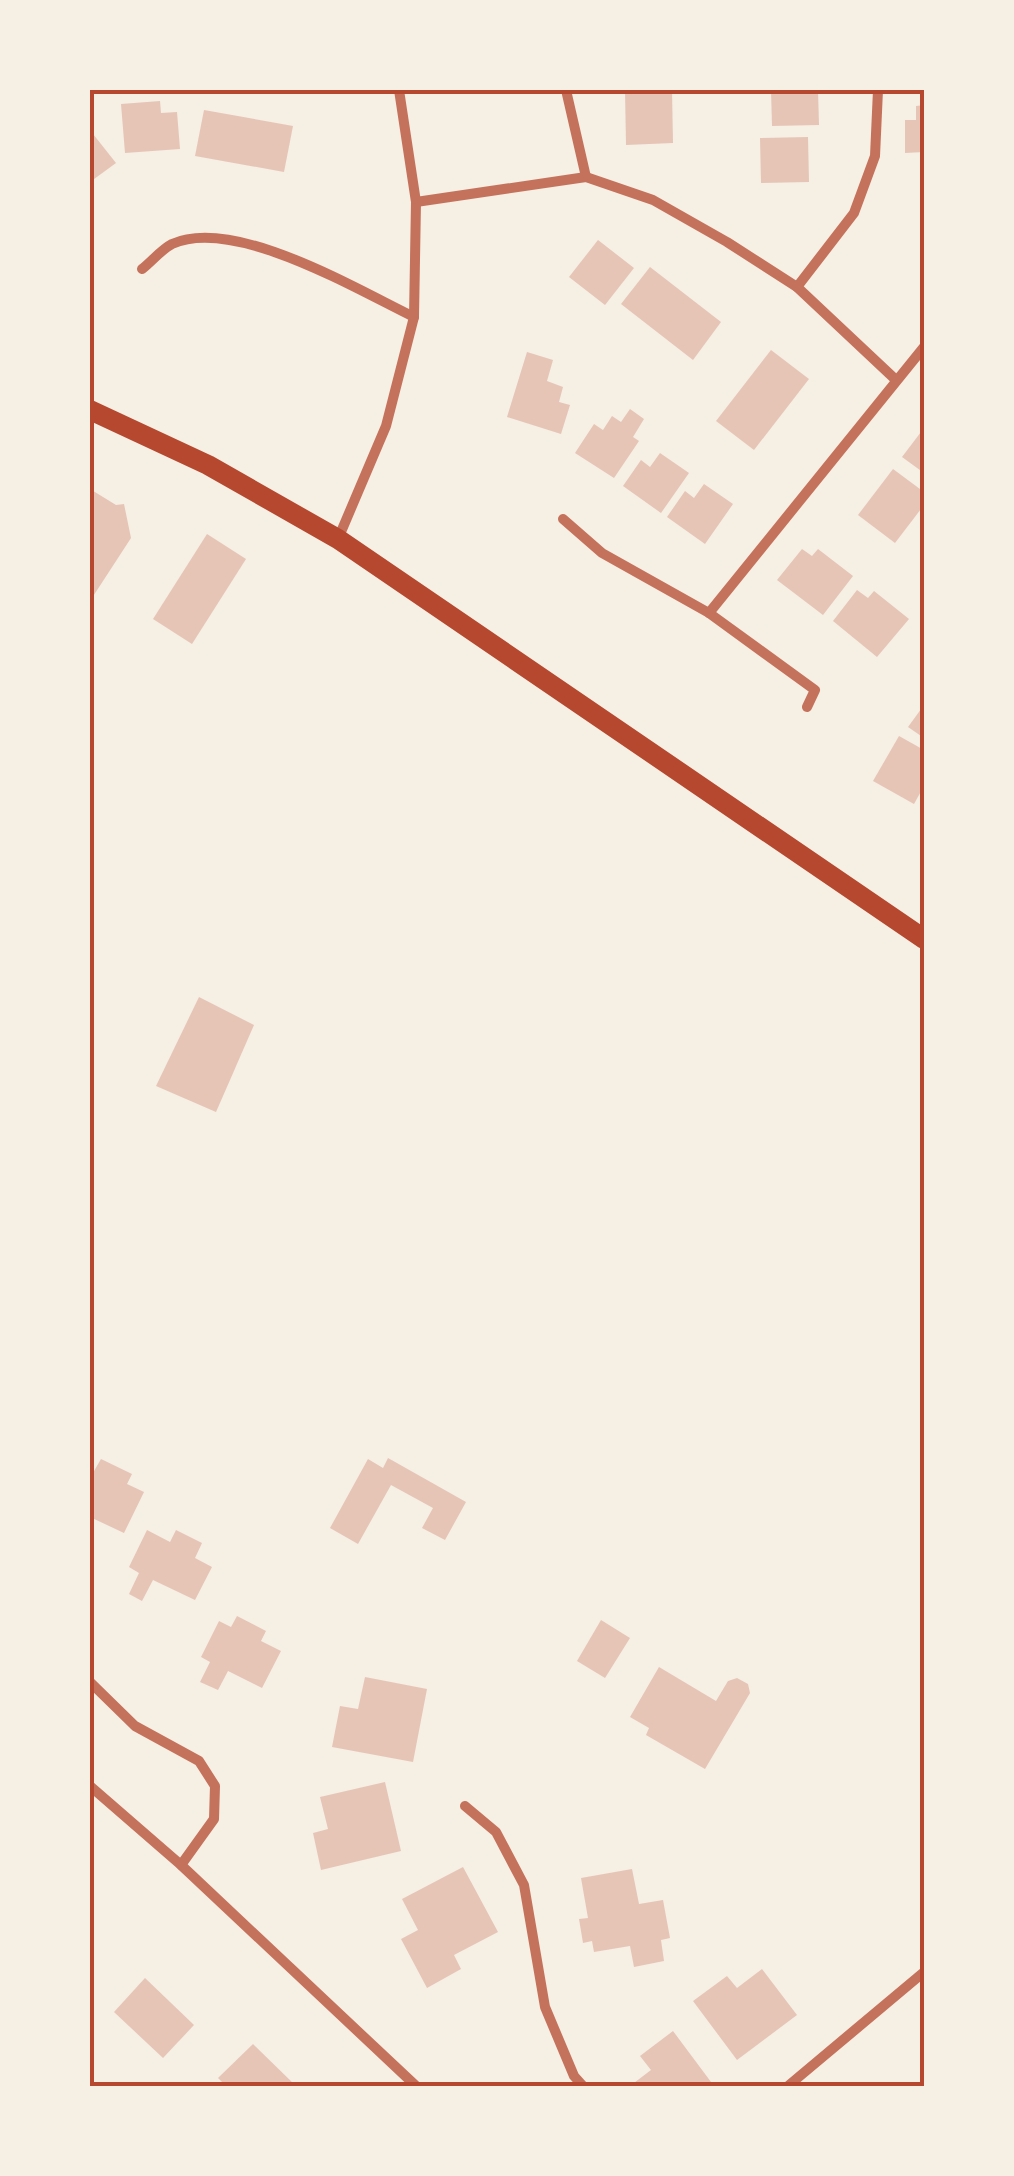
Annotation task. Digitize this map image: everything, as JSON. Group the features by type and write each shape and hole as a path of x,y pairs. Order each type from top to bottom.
{"main road":[{"path":"90,410 208,465 338,540 924,940"}],"street":[{"path":"338,540 386,426 414,316 416,202 399,90"},
{"path":"566,90 586,177"},
{"path":"797,287 854,212 876,156 878,90"},
{"path":"416,202 586,177 654,200 797,287 896,380"},
{"path":"142,269 172,244 204,237 260,245 414,316"},
{"path":"708,613 924,348"},
{"path":"563,519 602,553 708,613 816,690 808,706"},
{"path":"90,1682 134,1726 200,1761 216,1786 214,1820 182,1865"},
{"path":"90,1786 182,1865 416,2086"},
{"path":"466,1806 496,1832 524,1885 545,2007 574,2076 583,2086"},
{"path":"788,2086 924,1972"}],"building":[{"path":"625,90 672,90 673,143 626,145"},
{"path":"771,90 818,90 819,125 772,126"},
{"path":"160,101 161,113 177,112 180,149 125,153 121,104"},
{"path":"924,105 924,152 905,153 905,120 916,120 916,106"},
{"path":"204,110 293,126 284,172 195,156"},
{"path":"93,134 116,163 90,182 90,136"},
{"path":"808,137 809,182 761,183 760,138"},
{"path":"598,240 634,268 605,305 569,277"},
{"path":"650,267 721,322 693,360 621,304"},
{"path":"771,350 809,379 754,450 716,421"},
{"path":"527,352 553,360 547,381 563,387 559,402 570,405 561,434 507,417"},
{"path":"630,409 644,419 633,437 639,441 614,478 575,453 594,424 603,430 612,416 621,422"},
{"path":"924,428 924,473 902,457"},
{"path":"660,453 689,473 661,513 623,486 641,460 650,467"},
{"path":"893,469 924,492 924,505 895,543 858,515"},
{"path":"704,484 733,504 705,544 667,517 685,491 694,498"},
{"path":"90,489 116,505 124,504 131,538 90,601"},
{"path":"207,534 246,559 192,644 153,619"},
{"path":"802,549 812,556 818,549 853,576 823,615 777,580"},
{"path":"857,590 868,598 874,591 909,619 877,657 833,621"},
{"path":"924,705 924,738 908,727"},
{"path":"899,736 924,750 924,786 914,804 873,781"},
{"path":"199,997 254,1025 216,1112 156,1086"},
{"path":"388,1458 466,1502 445,1540 422,1528 433,1508 391,1485 358,1544 330,1528 368,1459 383,1468"},
{"path":"101,1459 132,1474 127,1484 144,1492 124,1533 90,1517 90,1478"},
{"path":"147,1530 170,1542 176,1530 202,1543 195,1558 212,1567 195,1600 153,1580 142,1601 129,1594 139,1573 129,1567"},
{"path":"237,1616 266,1631 261,1641 281,1651 262,1688 228,1671 218,1690 200,1682 210,1662 201,1657 219,1621 231,1627"},
{"path":"601,1620 630,1638 605,1678 577,1661"},
{"path":"659,1667 716,1701 728,1681 737,1678 748,1684 750,1693 705,1769 646,1735 649,1728 630,1717"},
{"path":"365,1677 427,1689 413,1762 332,1747 340,1706 358,1709"},
{"path":"385,1782 401,1851 321,1870 313,1833 328,1829 320,1797"},
{"path":"463,1867 498,1932 454,1955 461,1969 427,1988 401,1939 418,1930 402,1899"},
{"path":"632,1869 639,1904 663,1900 670,1938 661,1940 664,1961 634,1967 630,1946 594,1952 592,1941 583,1943 579,1919 588,1918 581,1878"},
{"path":"762,1969 797,2015 737,2060 693,2001 727,1976 737,1988"},
{"path":"145,1978 194,2025 163,2058 114,2012"},
{"path":"673,2031 714,2086 630,2086 651,2070 640,2056"},
{"path":"253,2044 296,2086 226,2086 218,2078"}]}
